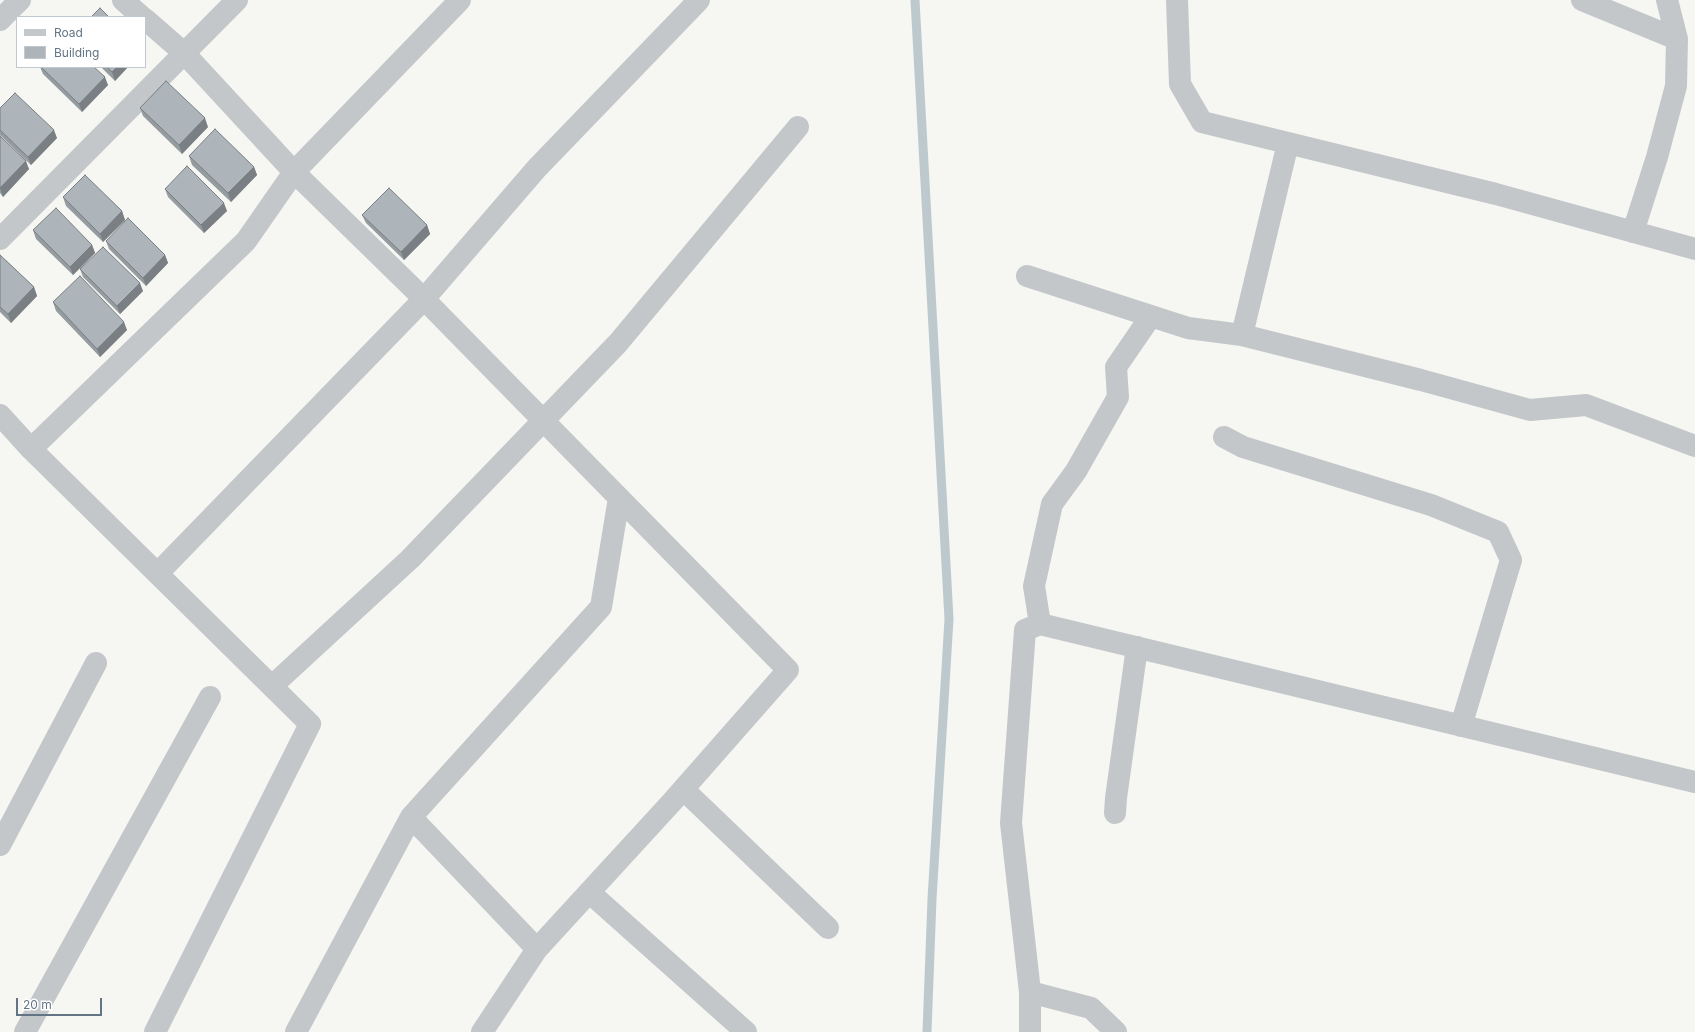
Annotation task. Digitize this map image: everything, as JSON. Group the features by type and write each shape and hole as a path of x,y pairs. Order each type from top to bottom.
{"street":[{"path":"0,20 20,0"},
{"path":"123,0 141,16"},
{"path":"0,239 237,0"},
{"path":"32,450 246,241 294,172 460,0"},
{"path":"158,573 424,299 537,168 699,0"},
{"path":"1177,0 1180,84 1202,122 1496,194 1695,249"},
{"path":"1582,0 1678,39"},
{"path":"1633,232 1657,157 1676,86 1678,39 1667,0"},
{"path":"146,20 184,53 294,172 424,299 788,670 683,789 537,949 482,1032"},
{"path":"272,686 410,559 618,343 798,127"},
{"path":"1242,335 1288,143"},
{"path":"1027,276 1188,328 1242,335 1421,380 1530,410 1586,405 1695,446"},
{"path":"1040,624 1034,586 1052,504 1076,471 1118,397 1116,367 1151,316"},
{"path":"0,415 32,450 310,724 155,1032"},
{"path":"1224,437 1243,447 1431,505 1498,532 1511,560 1461,726"},
{"path":"296,1032 411,817 601,608 619,498"},
{"path":"1030,1032 1030,992 1011,823 1025,630 1040,624 1695,782"},
{"path":"1115,813 1137,647"},
{"path":"0,845 96,663"},
{"path":"25,1032 210,696"},
{"path":"683,789 828,928"},
{"path":"411,817 537,949"},
{"path":"590,892 746,1032"},
{"path":"1030,992 1091,1008 1116,1032"}],"building":[{"path":"100,8 108,16 92,16"},
{"path":"42,68 95,68 105,77 79,104"},
{"path":"108,68 116,68 112,72"},
{"path":"166,81 205,118 179,145 140,108"},
{"path":"15,93 54,130 28,157 0,130 0,108"},
{"path":"215,129 254,167 228,193 189,156"},
{"path":"0,136 26,161 0,188"},
{"path":"187,166 224,203 201,225 165,189"},
{"path":"85,175 122,211 100,234 63,197"},
{"path":"389,188 427,225 401,252 362,215"},
{"path":"56,208 92,245 70,267 33,230"},
{"path":"128,218 165,255 143,278 106,241"},
{"path":"103,247 140,283 117,306 80,269"},
{"path":"0,255 34,287 8,314 0,307"},
{"path":"80,276 124,322 97,349 53,302"}],"waterway":[{"path":"915,0 949,619 932,899 927,1032"}]}
